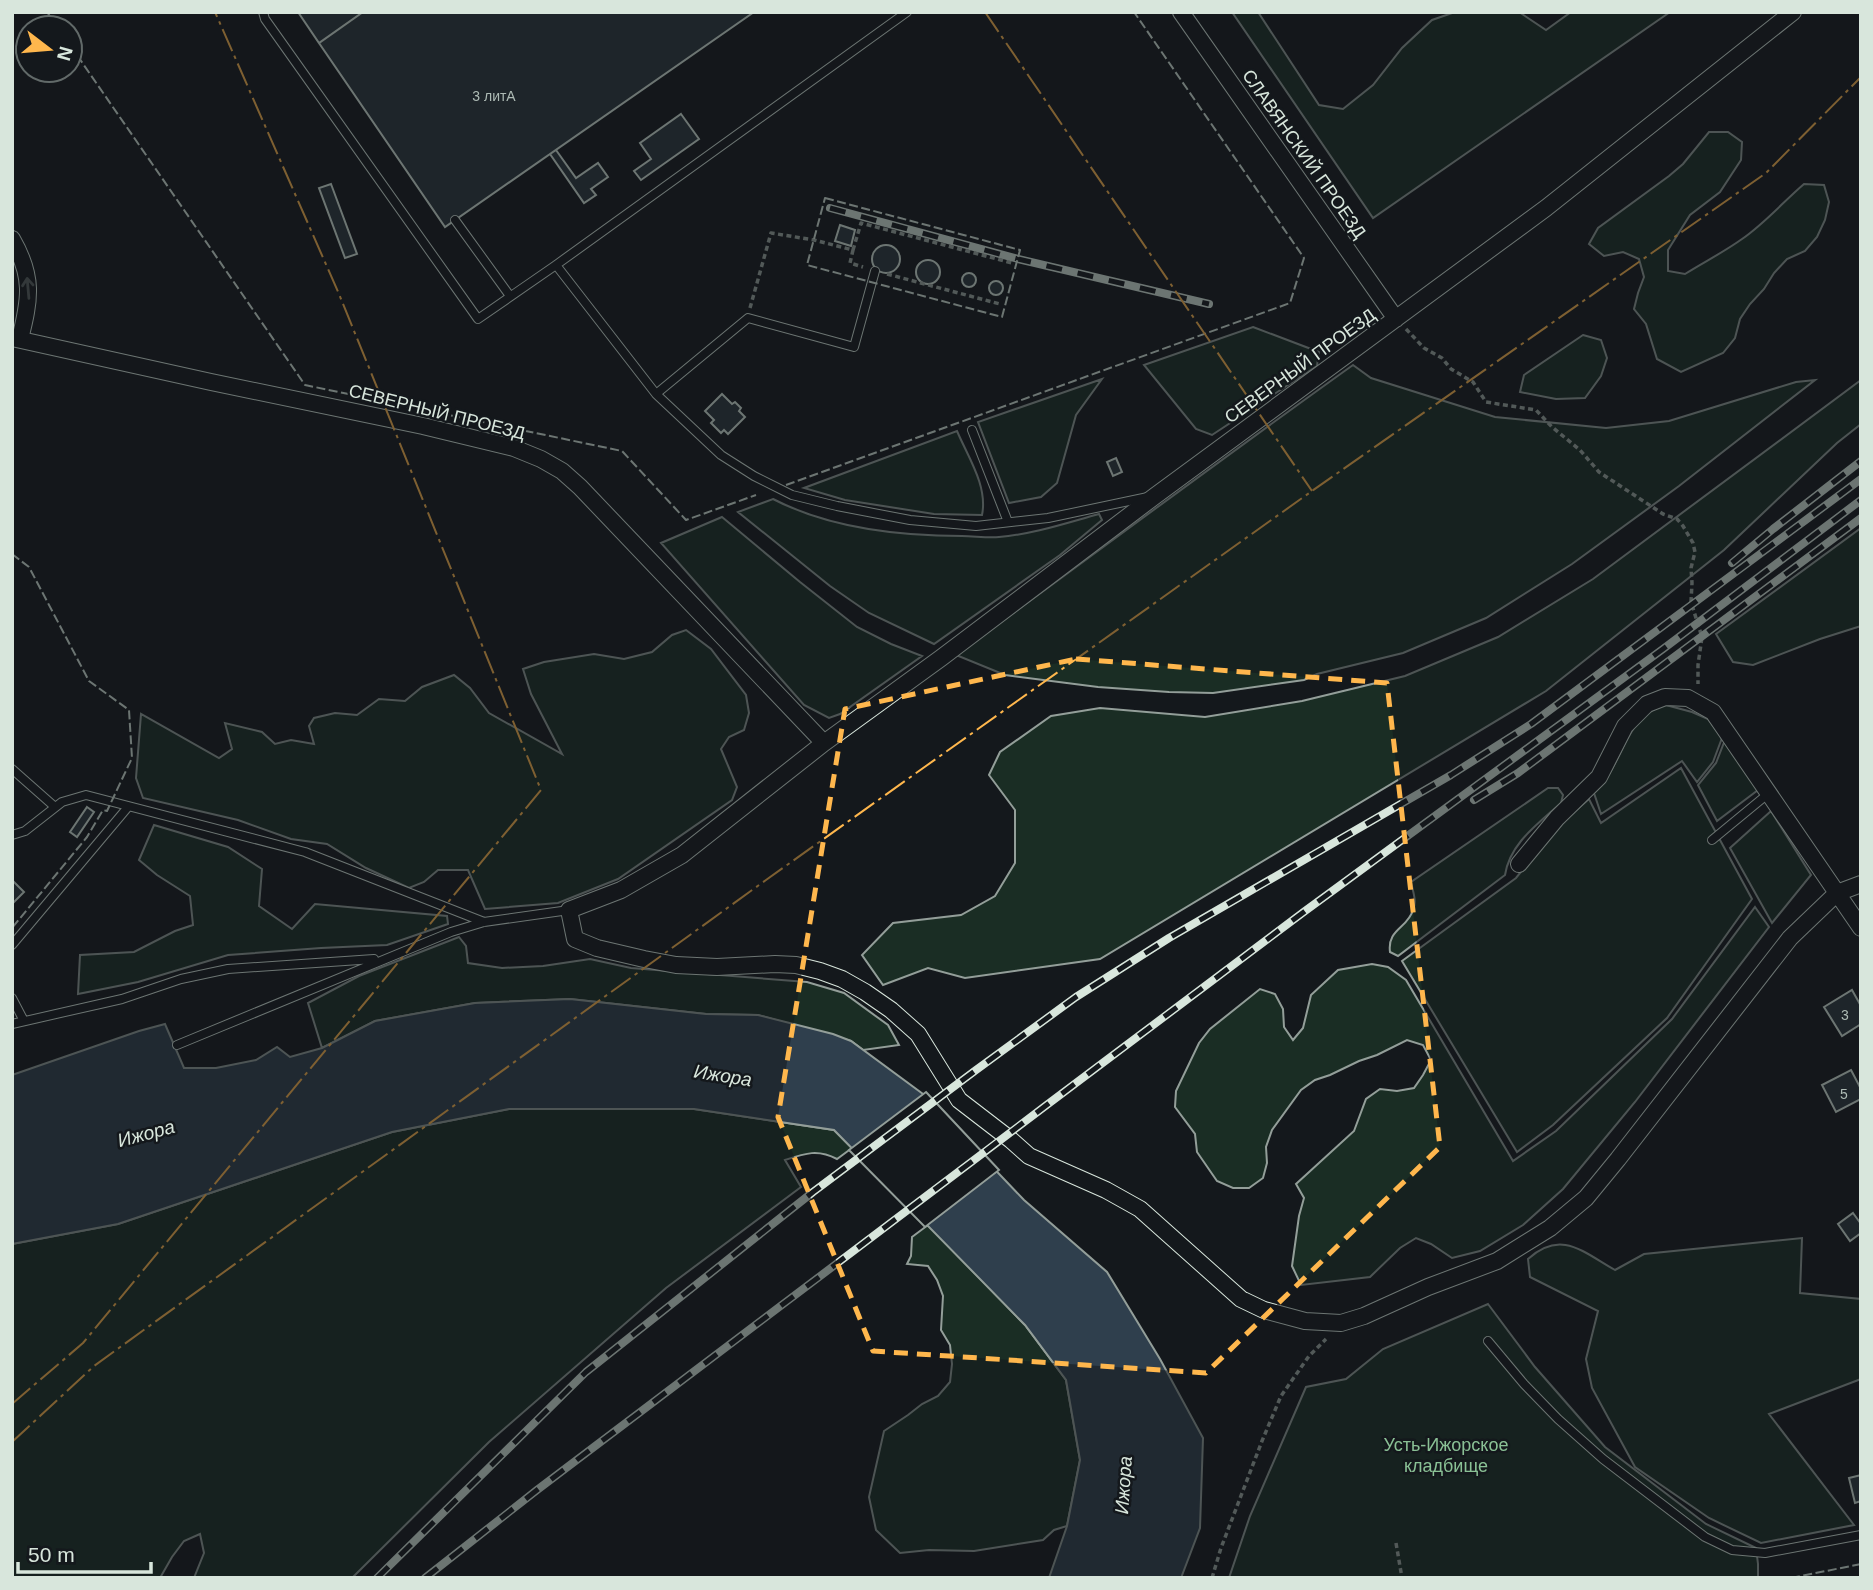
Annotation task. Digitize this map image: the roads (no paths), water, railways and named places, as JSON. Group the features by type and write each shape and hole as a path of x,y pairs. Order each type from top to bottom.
{"street":[{"name":"СЛАВЯНСКИЙ ПРОЕЗД","path":"1181,12 1396,319"},
{"name":"СЕВЕРНЫЙ ПРОЕЗД","path":"569,910 621,890 682,855 824,743 1546,208 1793,12"},
{"path":"12,239 22,260 29,287 29,304 16,338"},
{"name":"СЕВЕРНЫЙ ПРОЕЗД","path":"16,338 423,426 514,448 541,459 562,471 580,487 824,743"},
{"path":"1519,864 1556,818 1599,777 1625,726 1647,704 1665,697 1688,698 1713,712 1861,928"},
{"path":"569,910 575,939 597,948 644,960 717,967 796,965 842,979 882,1004 918,1034 959,1100 1029,1156 1106,1190 1140,1209 1241,1299 1264,1310 1304,1321 1341,1323 1497,1261 1549,1228 1586,1198 1790,938 1837,893 1861,884"}],"lane":[{"path":"263,12 265,19 478,319 907,12"},
{"path":"456,220 510,296"},
{"path":"556,265 656,394 721,455 792,495 910,520 976,526 1048,518 1154,496"},
{"path":"656,394 748,318 854,347 875,271"},
{"path":"972,430 1008,522"},
{"path":"12,769 55,807"},
{"path":"1712,840 1769,793"},
{"path":"12,835 25,831 62,802 86,795 304,852 484,922"},
{"path":"12,945 128,807"},
{"path":"177,1045 451,932 484,922 569,910"},
{"path":"12,1024 122,999 181,979 228,969 384,958"},
{"path":"12,998 24,1021"},
{"path":"1488,1341 1558,1419 1603,1459 1705,1537 1732,1550 1765,1553 1861,1535"}],"water":[{"name":"Ижора","path":"570,999 706,1014 758,1015 833,1034 851,1041 923,1094 1024,1200 1107,1272 1160,1359 1203,1438 1200,1528 1181,1578 1049,1578 1067,1526 1080,1460 1066,1380 1025,1325 834,1130 694,1109 509,1109 392,1132 118,1224 12,1244 12,1075 165,1024 184,1068 216,1068 256,1060 277,1047 290,1057 322,1048 375,1021 475,1003"}],"railway":[{"path":"830,208 1018,259 1209,304"},
{"path":"1732,563 1861,461"},
{"path":"377,1578 586,1372 813,1192 976,1070 1076,997 1169,938 1451,775 1531,724 1861,479"},
{"path":"425,1578 537,1490 1305,911 1663,649 1861,500"},
{"path":"1474,800 1518,773 1861,518"}],"park label":[{"name":"Усть-Ижорское кладбище","path":"1446,1455"}]}
